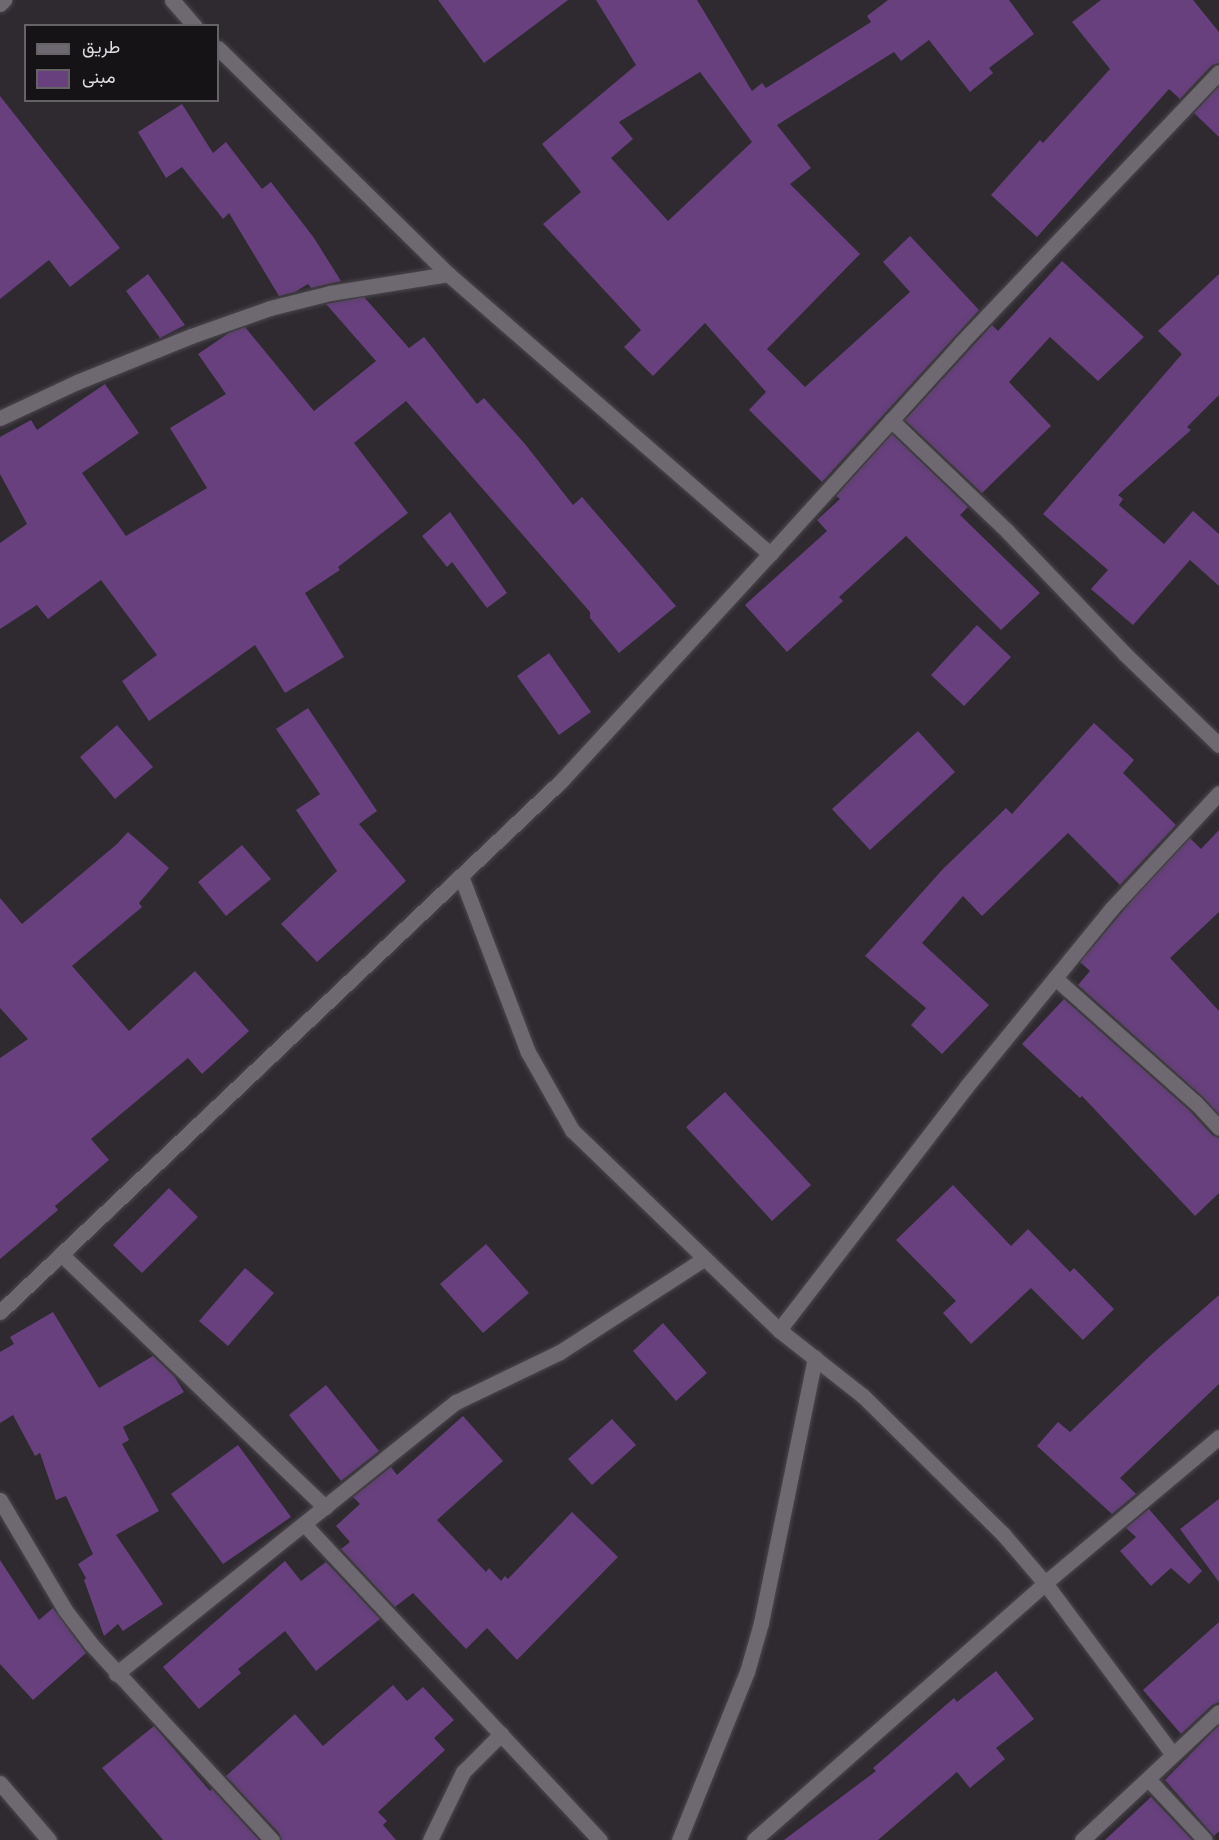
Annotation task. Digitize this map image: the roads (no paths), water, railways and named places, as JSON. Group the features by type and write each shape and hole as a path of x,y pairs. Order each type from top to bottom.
{"street":[{"path":"0,4 4,0"},
{"path":"172,0 193,24"},
{"path":"219,49 448,274 770,554"},
{"path":"0,1312 562,780 891,420 1219,72"},
{"path":"0,418 77,382 191,336 270,308 330,293 448,274"},
{"path":"891,420 1008,532 1125,654 1219,745"},
{"path":"779,1330 966,1087 1112,908 1219,793"},
{"path":"461,876 528,1052 572,1130 779,1330 863,1396 1003,1534 1045,1583 1173,1755"},
{"path":"1055,978 1196,1103 1219,1128"},
{"path":"61,1254 325,1507"},
{"path":"116,1674 456,1402 560,1352 704,1259"},
{"path":"679,1840 747,1672 761,1623 814,1357"},
{"path":"754,1840 1045,1583 1219,1437"},
{"path":"0,1500 65,1610 116,1674 272,1840"},
{"path":"304,1524 600,1840"},
{"path":"1082,1840 1219,1712"},
{"path":"430,1840 450,1794 463,1772 501,1734"},
{"path":"1148,1779 1205,1840"},
{"path":"0,1783 49,1840"}]}
